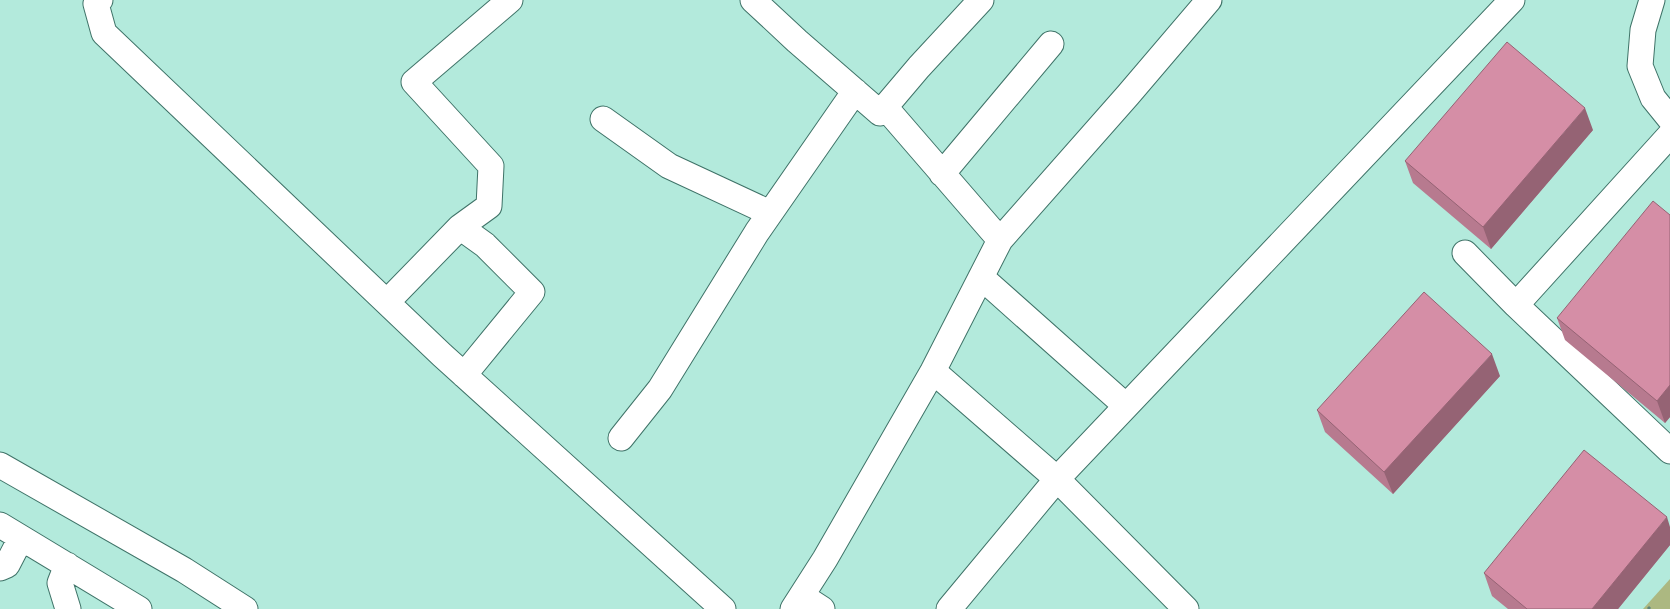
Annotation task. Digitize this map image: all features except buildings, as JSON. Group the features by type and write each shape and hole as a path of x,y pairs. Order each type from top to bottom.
{"street":[{"path":"100,0 96,4 104,33 464,375 723,609"},
{"path":"387,302 460,227 489,206 491,166 414,82 510,0"},
{"path":"753,0 880,113 919,67 981,0"},
{"path":"806,604 933,371 1000,240 1209,0"},
{"path":"949,609 1056,479 1512,0"},
{"path":"1652,0 1643,30 1640,66 1653,98 1670,120"},
{"path":"942,174 1051,44"},
{"path":"621,438 660,389 757,232 855,91"},
{"path":"884,107 1000,240"},
{"path":"603,119 669,166 770,213"},
{"path":"1516,305 1670,134"},
{"path":"460,227 485,245 532,292 464,375"},
{"path":"1465,253 1516,305 1670,451"},
{"path":"981,277 1126,406"},
{"path":"933,371 1056,479 1186,609"},
{"path":"0,465 184,570 245,609"},
{"path":"0,525 139,609"},
{"path":"0,568 6,566 21,538"},
{"path":"67,565 60,583 68,609"}],"green space":[{"path":"1670,579 1670,609 1643,609"}]}
